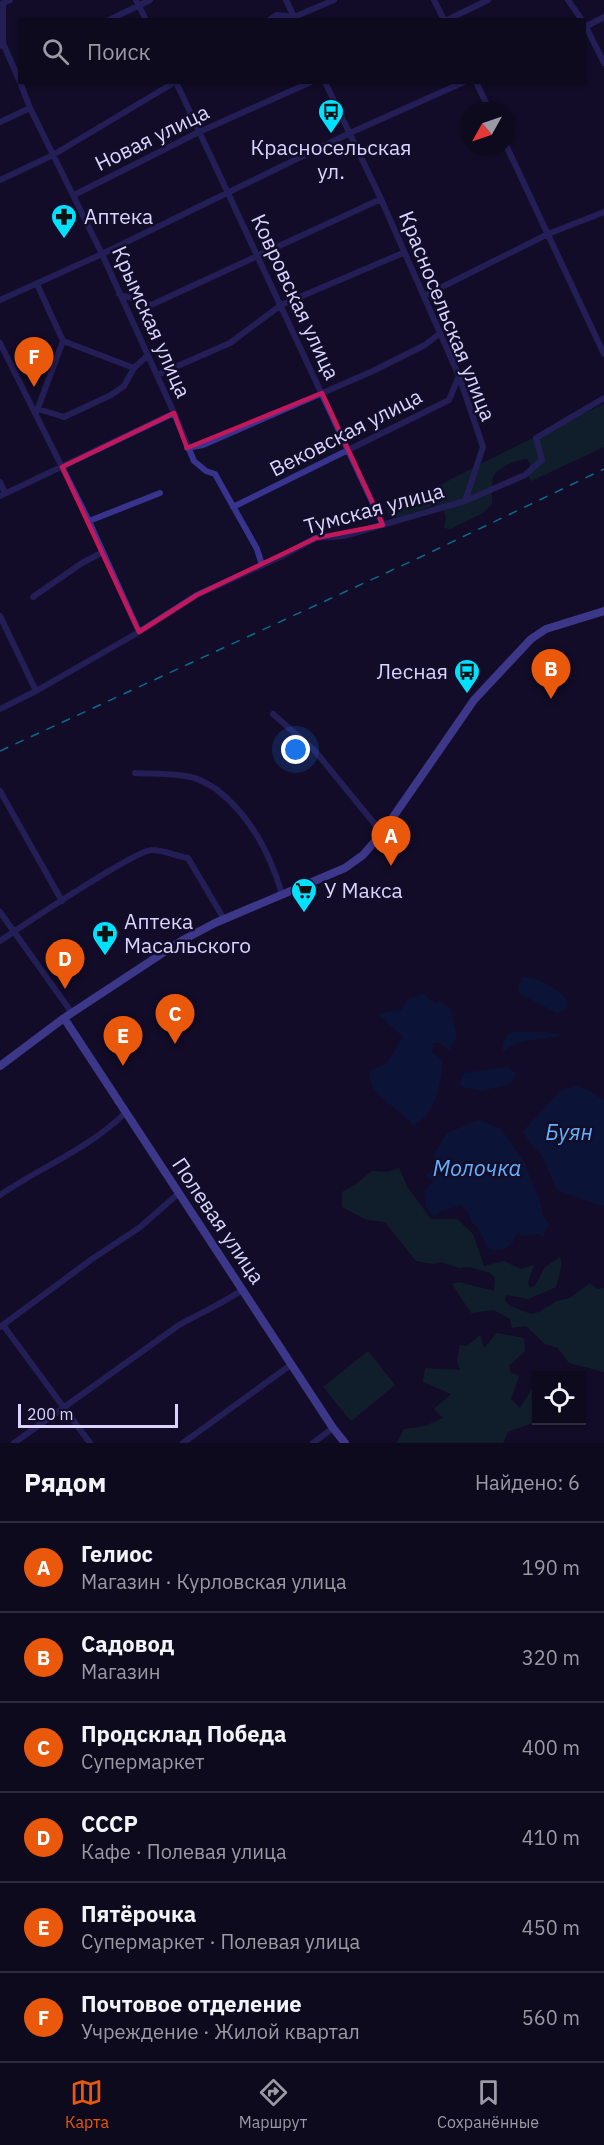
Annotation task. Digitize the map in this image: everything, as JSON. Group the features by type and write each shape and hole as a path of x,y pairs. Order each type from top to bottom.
{"main road":[{"path":"0,1066 68,1016 181,941 224,919 345,868 363,855 382,833 466,710 509,660 531,639 546,629 604,610"},
{"name":"Полевая улица","path":"68,1016 125,1113 345,1443"}],"street":[{"path":"1,41 3,3 10,0"},
{"path":"112,18 138,3 150,0"},
{"path":"286,0 295,18"},
{"path":"272,18 277,15 295,18 334,0"},
{"path":"434,0 445,18"},
{"path":"450,18 488,0"},
{"path":"568,0 581,18"},
{"path":"138,3 145,18"},
{"path":"586,25 604,17"},
{"path":"586,27 604,63"},
{"name":"Крымская улица","path":"1,41 18,78"},
{"path":"12,64 18,62"},
{"name":"Крымская улица","path":"21,84 30,108 102,254 174,413 187,448 194,461 206,471 215,474 257,549 262,565"},
{"path":"0,180 53,154 173,84"},
{"name":"Ковровская улица","path":"177,84 383,525"},
{"name":"Новая улица","path":"74,195 198,132 306,84"},
{"name":"Красносельская улица","path":"326,84 381,199 459,376 483,447 465,501"},
{"path":"0,300 102,254 350,133 460,84"},
{"path":"477,84 486,102"},
{"path":"0,122 30,108"},
{"path":"511,156 604,354"},
{"path":"119,294 151,306 381,199"},
{"path":"424,296 548,234 604,212"},
{"path":"157,375 230,343 281,305 403,253"},
{"path":"37,284 63,341 134,368"},
{"path":"187,448 203,445 373,371 425,345 439,334"},
{"path":"36,413 63,341"},
{"path":"0,343 89,521 140,632"},
{"path":"36,413 64,417 111,395 124,386 134,368 148,355"},
{"name":"Вековская улица","path":"233,507 449,400 459,376"},
{"name":"Тумская улица","path":"0,709 140,632 197,595 316,538 344,536 465,501 525,475 542,460 536,438 604,398"},
{"path":"0,482 3,495 174,413"},
{"path":"89,521 160,494"},
{"path":"33,597 82,563 103,552"},
{"path":"0,616 36,691"},
{"path":"273,714 315,751 382,833"},
{"path":"135,772 192,777 206,782 239,808 259,837 282,894"},
{"path":"0,791 62,901"},
{"path":"0,941 136,855 151,849 188,858 224,919"},
{"name":"Полевая улица","path":"0,912 68,1016"},
{"path":"0,1195 55,1163 125,1113"},
{"path":"90,1443 65,1407 1,1326 92,1258 140,1228 179,1193"},
{"path":"14,1443 179,1325 210,1310 242,1290"},
{"path":"183,1443 292,1364"},
{"path":"313,1443 333,1428"}],"highlighted area":[{"path":"322,393 383,525 316,538 197,595 139,632 62,467 174,413 187,448"}],"green space":[{"path":"604,404 604,447 531,481 528,476 530,463 527,459 502,467 493,478 492,504 483,513 450,529 444,528 446,517 444,511 433,506 399,517 388,514 388,509 397,504 422,494"},
{"path":"399,1168 408,1188 431,1219 457,1219 473,1234 484,1266 504,1261 520,1269 534,1265 528,1283 530,1288 535,1286 545,1267 560,1257 562,1264 556,1287 528,1299 506,1295 505,1301 510,1306 531,1314 557,1301 570,1298 590,1283 597,1289 604,1288 604,1372 569,1363 558,1348 545,1344 526,1326 512,1328 510,1319 494,1310 471,1313 452,1284 459,1282 494,1291 495,1278 490,1273 470,1267 459,1268 441,1262 433,1264 416,1261 385,1222 367,1220 342,1207 342,1192 372,1171 387,1172"},
{"path":"497,1333 524,1338 525,1351 509,1366 511,1373 519,1376 511,1399 520,1408 532,1388 532,1423 508,1432 503,1443 397,1443 404,1429 425,1426 443,1418 434,1409 451,1394 423,1382 425,1368 460,1370 457,1360 460,1345 467,1346 480,1335 484,1348"},
{"path":"368,1351 395,1385 351,1421 323,1387"}],"water":[{"path":"523,977 541,981 554,988 568,1002 566,1010 557,1013 520,994 518,986"},
{"path":"423,994 436,1004 440,1001 450,1008 457,1037 451,1045 451,1051 439,1043 433,1043 432,1052 443,1061 439,1088 427,1114 413,1125 378,1094 372,1085 369,1071 387,1063 403,1037 378,1014 401,1010 408,999"},
{"path":"514,1032 545,1032 563,1035 525,1041 503,1052 506,1036"},
{"path":"508,1067 517,1074 510,1084 481,1091 459,1086 464,1073"},
{"name":"Буян","path":"576,1085 592,1092 604,1101 604,1205 601,1206 557,1190 541,1154 530,1143 523,1131 559,1092"},
{"name":"Молочка","path":"479,1120 501,1129 523,1160 540,1201 543,1217 549,1224 543,1237 538,1234 521,1236 517,1233 508,1247 492,1250 489,1249 478,1228 472,1223 468,1212 461,1205 439,1212 434,1217 426,1207 424,1191 434,1181 426,1176 437,1164 433,1155 447,1133"}],"railway":[{"path":"0,751 427,554 604,469"}],"place":[{"name":"Красносельская ул.","path":"331,135"},
{"name":"Аптека","path":"64,240"},
{"name":"Почтовое отделение","path":"34,387"},
{"name":"Лесная","path":"467,695"},
{"name":"Садовод","path":"551,699"},
{"name":"Гелиос","path":"391,866"},
{"name":"У Макса","path":"304,914"},
{"name":"Аптека Масальского","path":"105,957"},
{"name":"СССР","path":"65,989"},
{"name":"Продсклад Победа","path":"175,1044"},
{"name":"Пятёрочка","path":"123,1066"}]}
